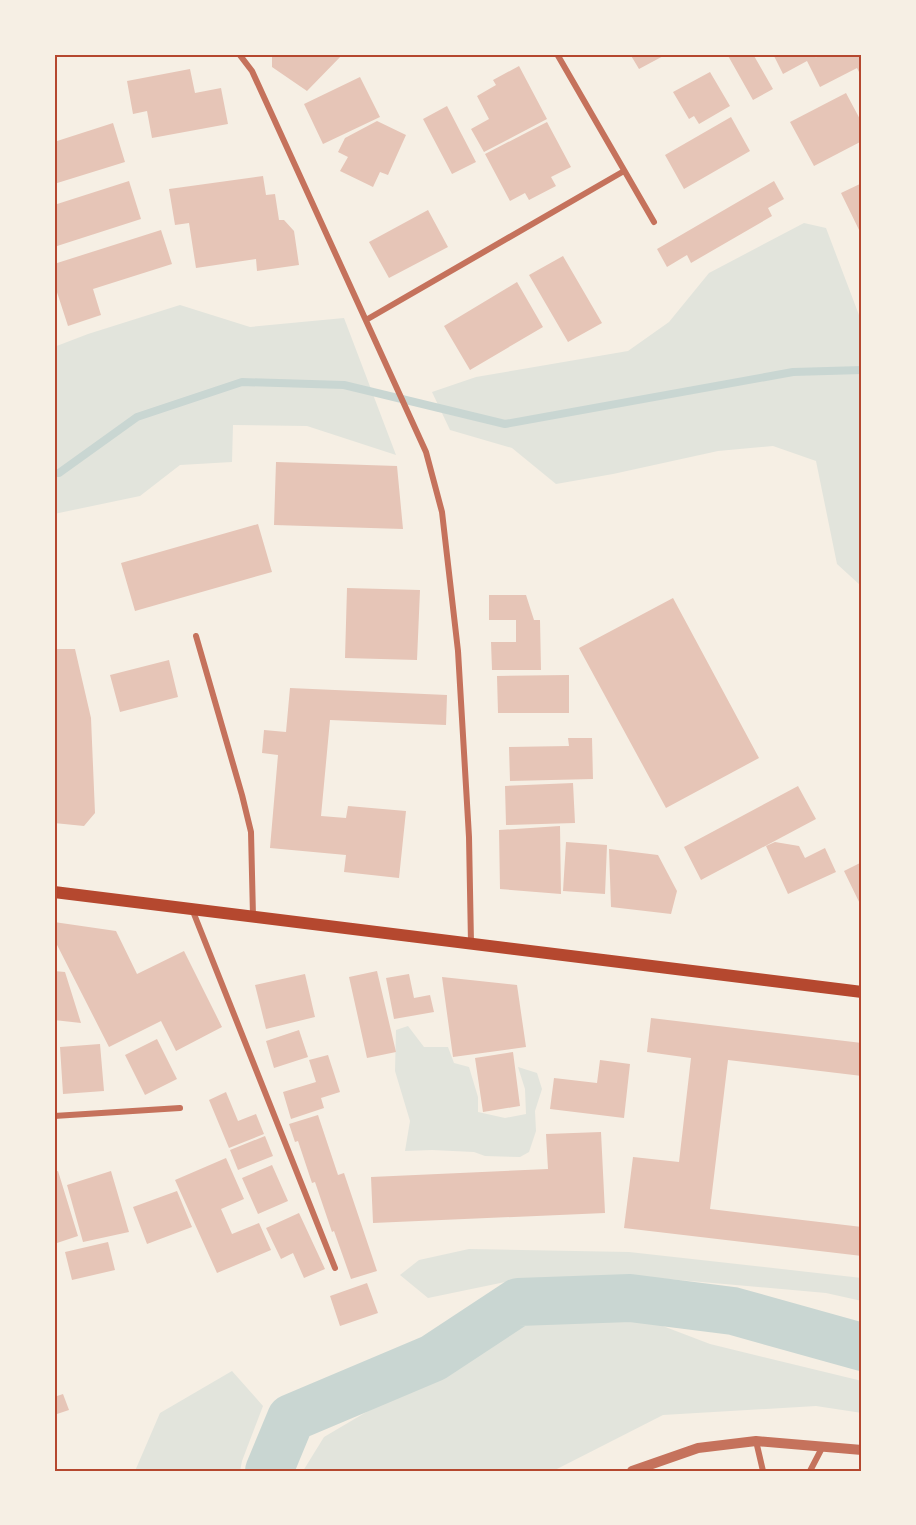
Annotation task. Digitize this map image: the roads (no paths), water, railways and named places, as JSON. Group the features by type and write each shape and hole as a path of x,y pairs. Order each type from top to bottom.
{"main road":[{"path":"54,892 862,992"}],"street":[{"path":"239,54 252,71 426,452 442,512 458,651 470,837 471,943"},
{"path":"557,54 654,222"},
{"path":"366,320 624,171"},
{"path":"196,636 251,832 253,916"},
{"path":"192,908 335,1268"},
{"path":"54,1116 180,1108"},
{"path":"756,1441 763,1471"},
{"path":"632,1471 698,1448 756,1441 862,1450"},
{"path":"810,1471 823,1446"}],"waterway":[{"path":"54,473 59,473 137,417 242,382 344,385 505,424 793,372 862,370"},
{"path":"269,1471 291,1418 433,1358 518,1302 630,1298 733,1311 862,1347"}]}
